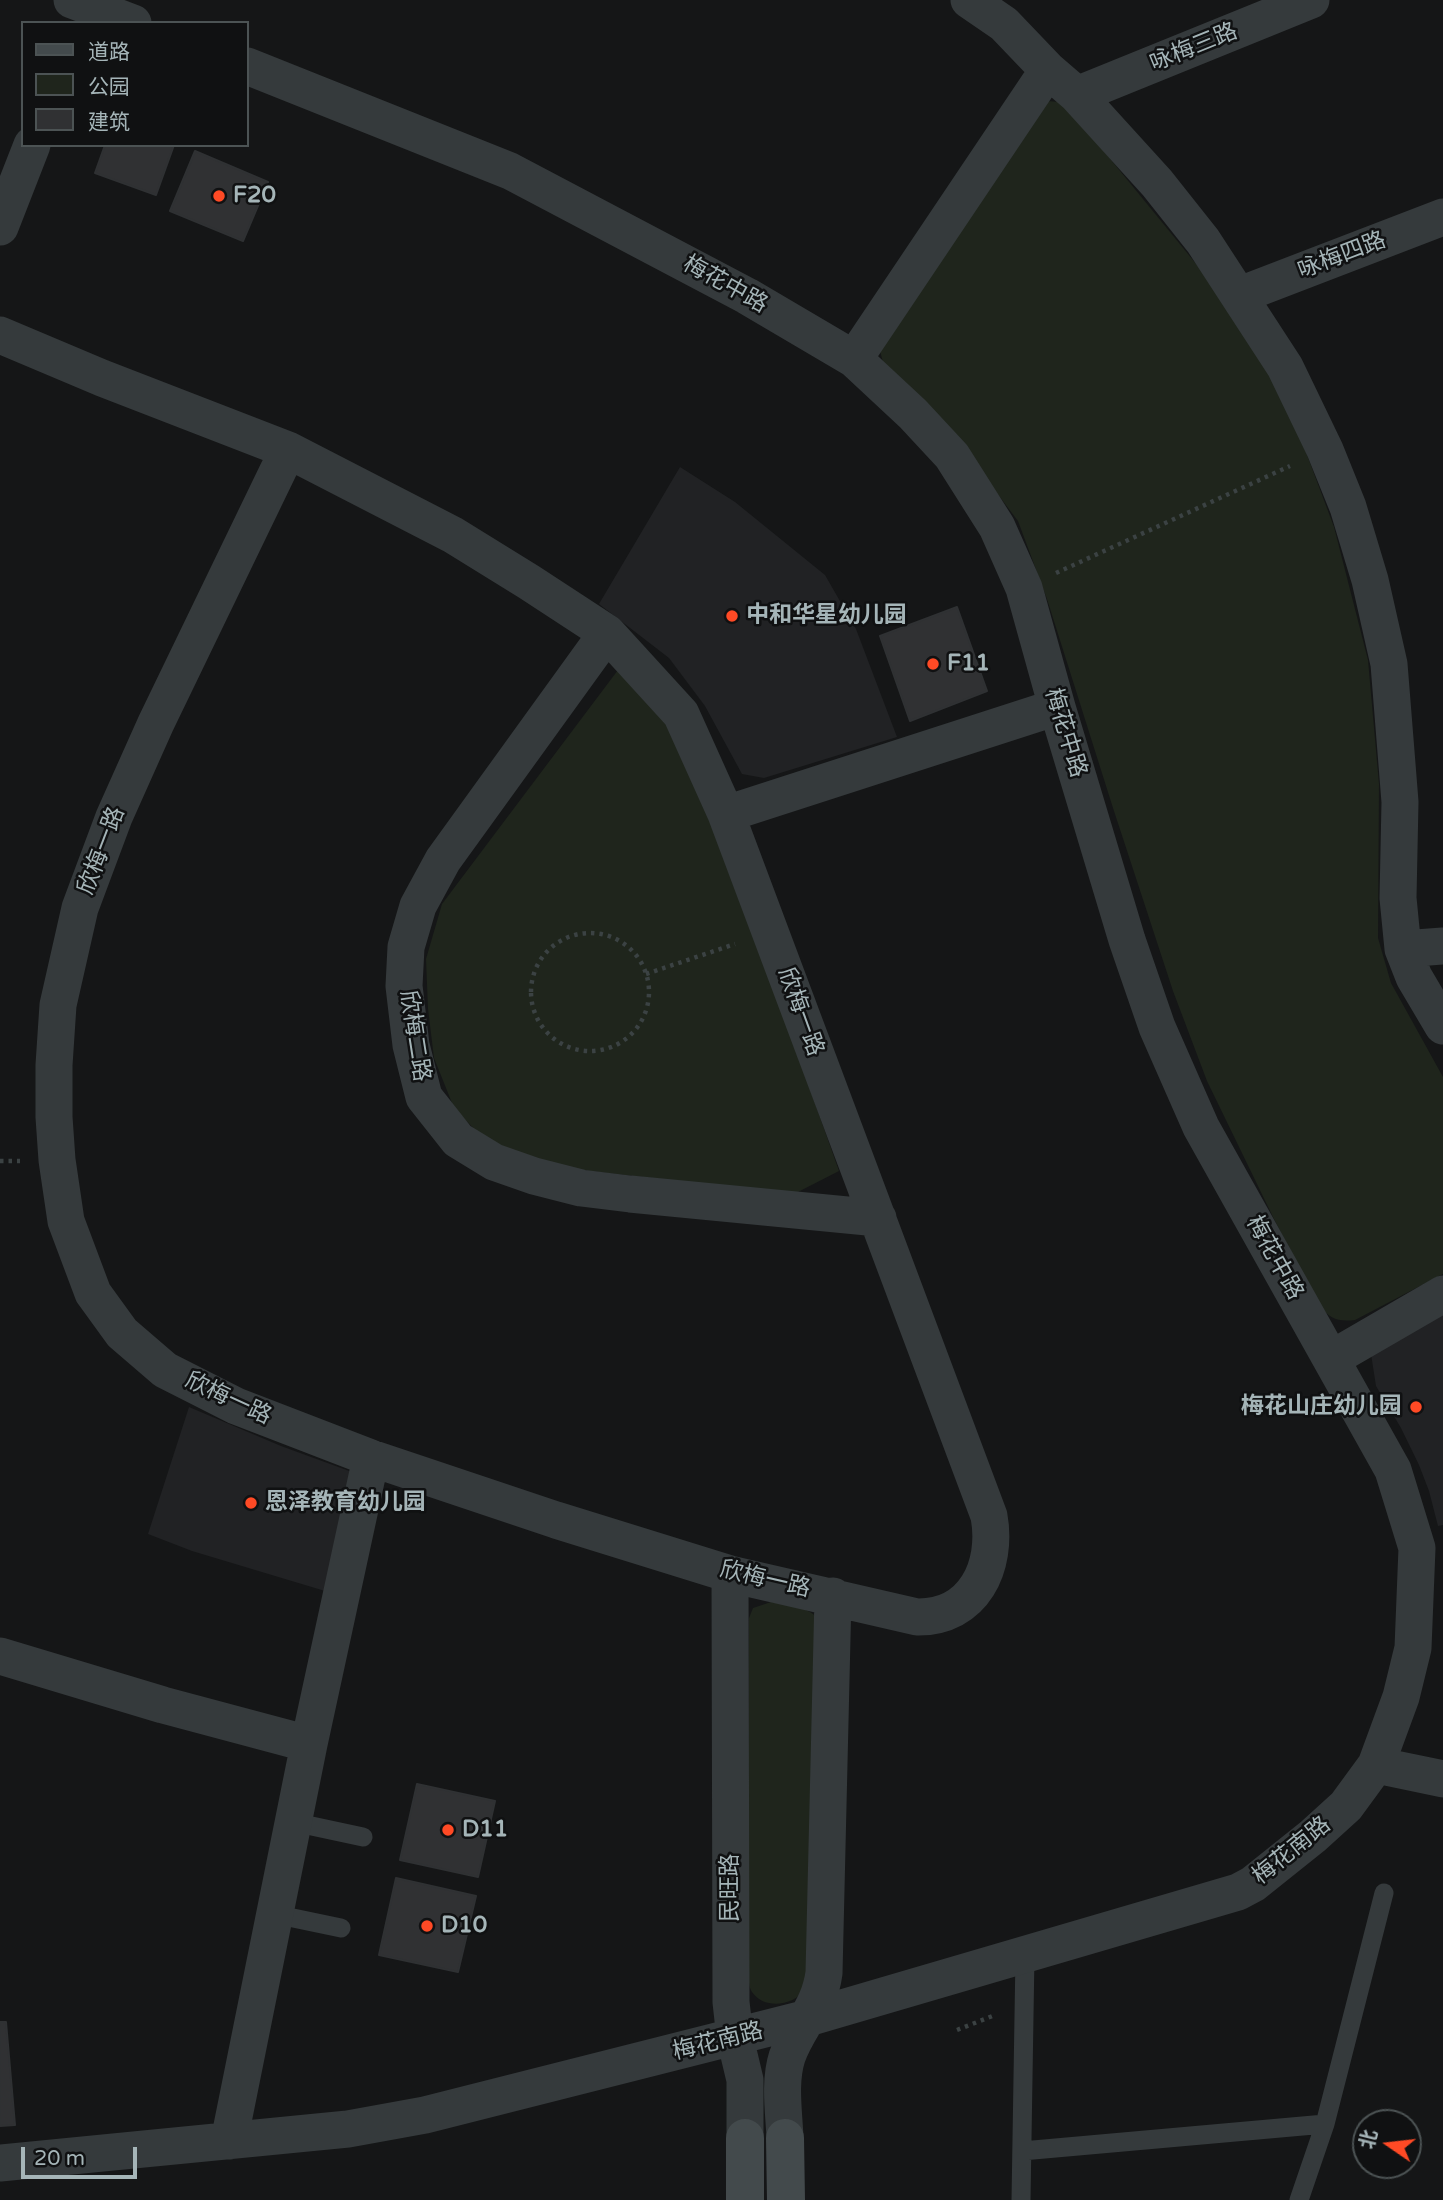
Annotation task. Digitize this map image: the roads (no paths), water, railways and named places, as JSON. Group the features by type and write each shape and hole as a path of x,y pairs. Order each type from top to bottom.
{"main road":[{"name":"民旺路","path":"745,2138 745,2200"},
{"path":"785,2138 786,2200"}],"street":[{"path":"969,0 1004,24 1048,70 1077,95 1157,183 1203,241 1285,367 1325,450 1348,507 1370,580 1389,664 1400,802 1398,898 1403,949 1414,977 1443,1026"},
{"name":"咏梅三路","path":"1077,95 1311,0"},
{"path":"81,7 126,21"},
{"name":"梅花中路","path":"248,66 510,171 747,296 854,359 913,414 952,456 997,527 1024,588 1057,708 1157,1027 1201,1126 1393,1470 1417,1548 1413,1648 1401,1698 1377,1765"},
{"path":"854,359 1048,70"},
{"path":"0,227 31,147"},
{"name":"咏梅四路","path":"1240,295 1443,217"},
{"name":"欣梅一路","path":"0,334 102,378 288,450 453,535 607,633 681,714 726,814 989,1516 992,1548 987,1569 969,1597 950,1610 932,1617 917,1617 730,1574 556,1520 371,1458 236,1406 165,1370 122,1333 93,1293 66,1221 57,1160 54,1065 58,1005 80,908 114,817 156,723 288,450"},
{"name":"欣梅二路","path":"607,633 443,860 418,906 406,947 404,985 411,1045 424,1097 458,1140 494,1162 534,1176 581,1188 630,1194 878,1218"},
{"path":"726,814 1057,708"},
{"path":"1403,949 1443,946"},
{"path":"1331,1359 1443,1294"},
{"path":"229,2141 309,1744 371,1458"},
{"name":"民旺路","path":"730,1574 731,2002 735,2038 745,2080 745,2138"},
{"path":"785,2138 783,2105 786,2060 795,2038 818,2001 824,1973 833,1596"},
{"path":"0,1656 163,1705 309,1744"},
{"path":"1377,1765 1443,1779"},
{"name":"梅花南路","path":"0,2163 348,2129 425,2115 808,2018 1238,1892 1253,1884 1346,1806 1377,1765"}],"lane":[{"path":"293,1822 363,1837"},
{"path":"1299,2200 1325,2124 1384,1893"},
{"path":"274,1914 341,1928"},
{"path":"1021,2200 1025,1955"},
{"path":"1022,2151 1325,2124"}],"place":[{"name":"F20","path":"219,196"},
{"name":"中和华星幼儿园","path":"732,616"},
{"name":"F11","path":"933,664"},
{"name":"梅花山庄幼儿园","path":"1416,1407"},
{"name":"恩泽教育幼儿园","path":"251,1503"},
{"name":"D11","path":"448,1830"},
{"name":"D10","path":"427,1926"}]}
